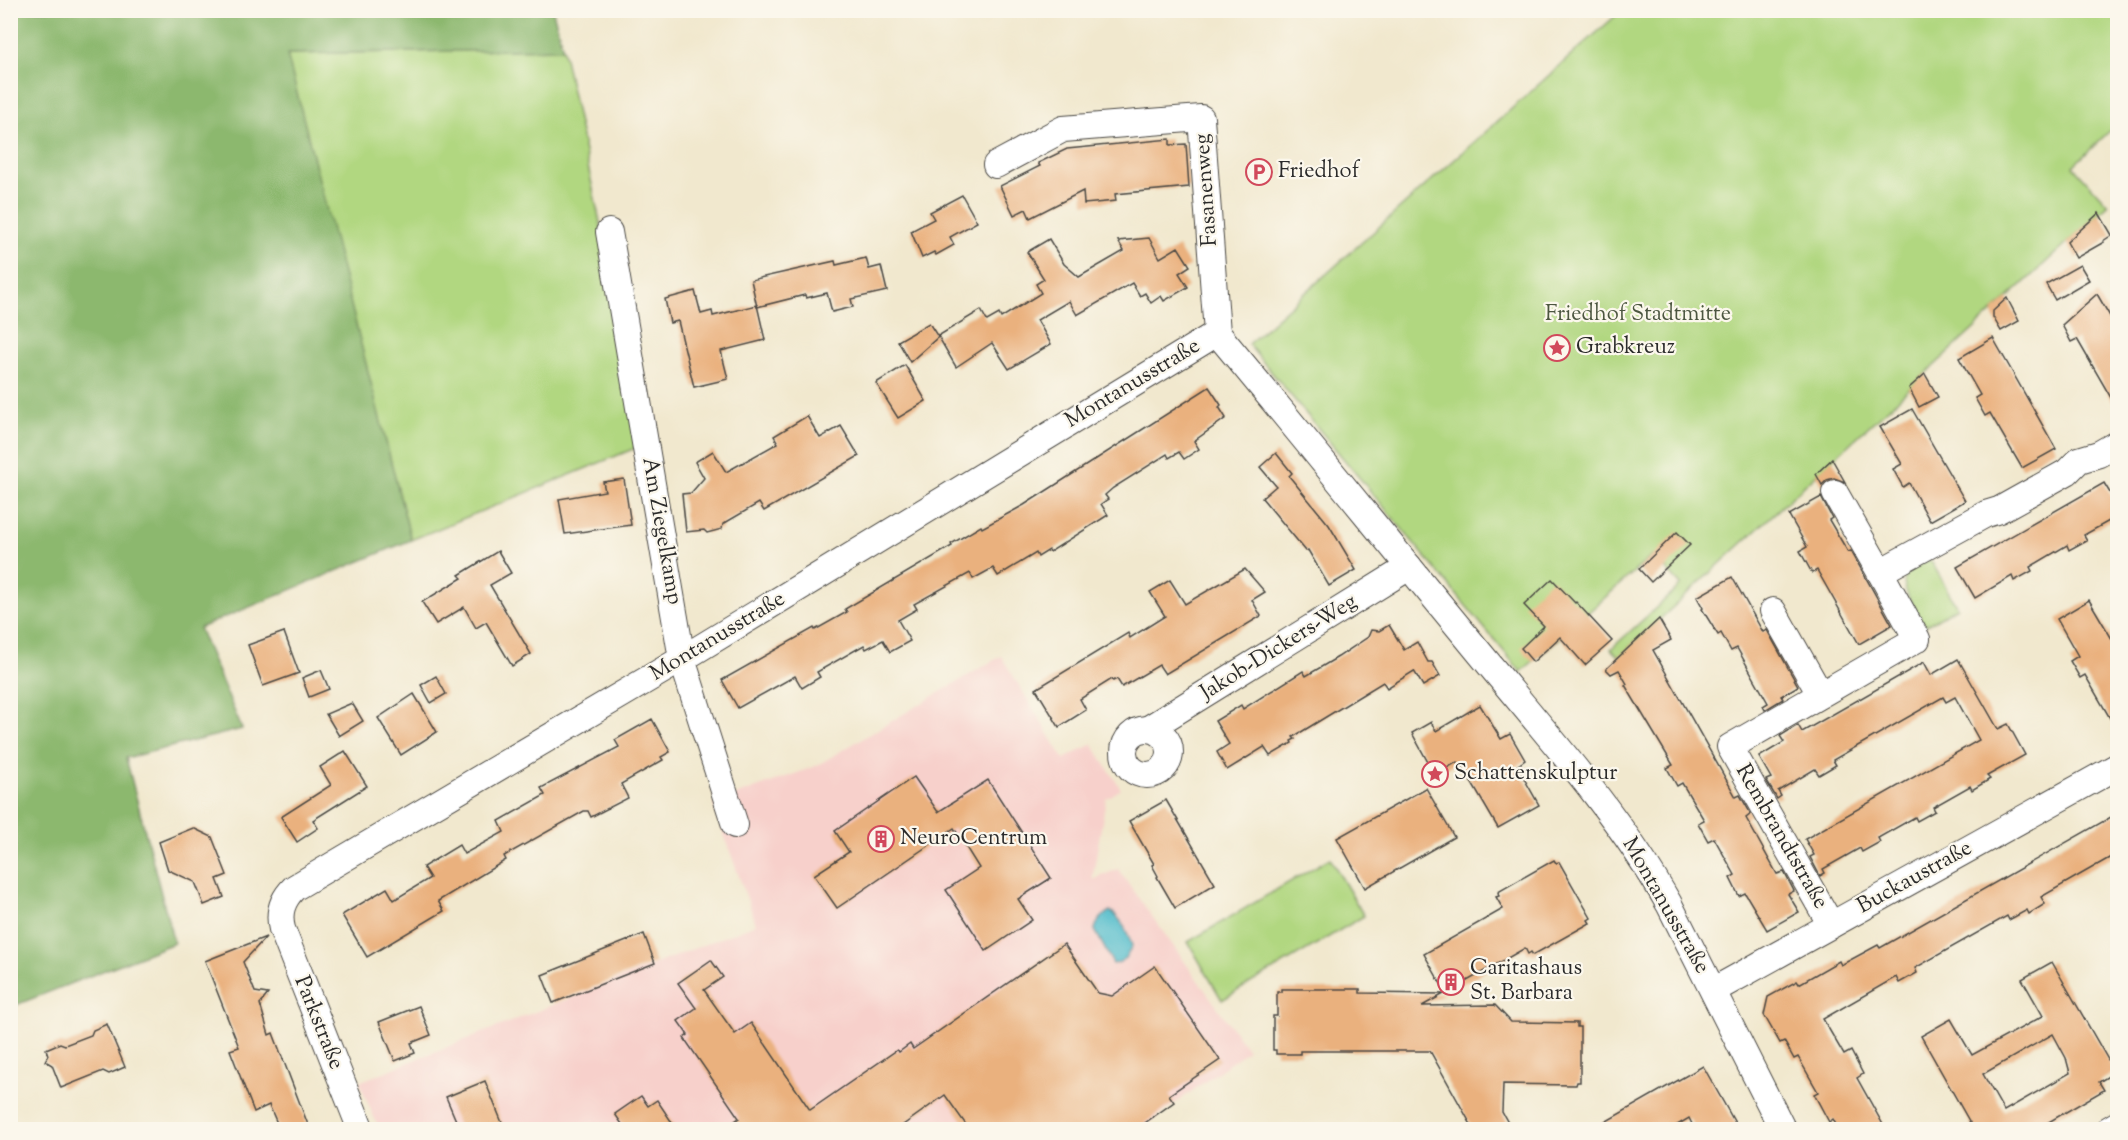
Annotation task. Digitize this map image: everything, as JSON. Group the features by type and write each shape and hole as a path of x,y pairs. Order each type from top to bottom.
{"street":[{"name":"Fasanenweg","path":"996,165 1063,129 1202,118 1217,333"},
{"name":"Am Ziegelkamp","path":"609,232 682,659 735,825"},
{"name":"Montanusstraße","path":"280,915 284,901 294,888 682,659 1217,333 1538,724 1623,832 1654,878 1714,990 1783,1130"},
{"path":"1880,572 1986,514 1999,510 2029,494 2067,472 2079,460 2099,454 2118,443"},
{"name":"Rembrandtstraße","path":"1831,925 1730,747 1917,639 1834,493"},
{"name":"Jakob-Dickers-Weg","path":"1148,729 1409,567"},
{"path":"1773,611 1820,694"},
{"name":"Buckaustraße","path":"1714,990 2118,766"},
{"name":"Parkstraße","path":"280,915 288,946 361,1130"},
{"path":"2108,1130 2118,1124"}],"shaded area":[{"path":"1001,656 1064,759 1092,744 1121,789 1106,799 1092,880 1118,869 1248,1050 1139,1130 379,1129 359,1082 756,924 713,804 816,766"}],"green space":[{"path":"11,10 553,11 563,49 287,54 411,540 199,628 242,729 126,758 174,943 11,1007"},
{"name":"Friedhof Stadtmitte","path":"1621,11 2117,11 2117,124 2073,166 2108,205 1619,657 1611,649 1681,585 1653,555 1521,672 1248,344"},
{"path":"563,49 604,241 638,447 411,540 286,54"},
{"path":"1930,559 1957,607 1925,626 1907,593 1904,580 1911,570"},
{"path":"1330,858 1364,916 1222,1000 1188,942"}],"water":[{"path":"1110,911 1121,922 1132,946 1125,958 1113,964 1095,930 1097,924"}],"building":[{"path":"1170,139 1170,145 1186,144 1189,187 1115,194 1116,201 1084,204 1083,191 1030,218 1026,209 1014,215 1000,186 1040,166 1038,163 1067,149"},
{"path":"962,195 977,222 950,237 954,245 936,255 934,252 922,258 911,231 934,219 930,212"},
{"path":"2099,213 2112,235 2076,258 2067,242"},
{"path":"1149,238 1160,258 1178,247 1190,266 1179,273 1188,287 1164,301 1161,296 1151,303 1145,293 1140,296 1132,283 1077,315 1069,301 1037,320 1051,344 1009,369 992,343 956,367 938,336 981,310 987,321 999,314 1001,318 1041,293 1036,284 1044,279 1027,252 1049,239 1064,264 1079,277 1124,251 1118,241"},
{"path":"866,258 869,269 881,266 887,291 851,299 853,307 832,312 827,293 806,298 805,295 757,307 751,280 835,261 836,265"},
{"path":"2080,265 2089,280 2055,300 2046,284"},
{"path":"695,291 701,314 712,311 713,316 757,305 765,340 721,351 728,379 694,387 678,321 670,323 665,299"},
{"path":"2097,294 2118,330 2118,410 2077,339 2071,342 2062,325"},
{"path":"2007,298 2019,321 2001,331 1993,317 1993,311"},
{"path":"929,323 938,337 910,362 898,341"},
{"path":"1993,338 2056,449 2022,468 1990,413 1985,416 1975,398 1980,395 1959,358"},
{"path":"905,365 926,401 898,418 876,383"},
{"path":"1925,374 1938,397 1919,407 1909,388"},
{"path":"1209,387 1221,405 1219,407 1226,418 1194,441 1199,449 1184,459 1179,452 1169,458 1167,454 1113,488 1105,495 1108,499 1101,504 1108,515 1050,552 1049,550 1038,557 1036,553 998,576 993,568 973,579 970,573 914,604 917,609 898,620 910,641 890,652 883,640 866,649 864,645 817,672 820,677 802,688 795,676 738,708 722,680 847,612 845,609 952,546 951,544 981,526 982,528 1024,505"},
{"path":"1912,409 1965,501 1930,521 1909,483 1903,487 1893,469 1902,464 1880,427"},
{"path":"807,416 820,438 841,426 859,456 764,511 759,503 723,524 722,529 707,533 704,530 686,532 682,494 691,493 704,478 695,462 713,451 726,472 778,443 774,436"},
{"path":"1276,453 1292,473 1289,476 1329,525 1356,570 1329,586 1308,550 1306,551 1262,498 1276,486 1260,467"},
{"path":"1832,459 1845,482 1834,478 1822,485 1816,474"},
{"path":"624,479 631,525 565,534 559,499 605,491 603,482"},
{"path":"2104,483 2118,506 2118,516 2084,535 2087,540 2069,550 2067,545 2030,567 2032,571 2014,581 2012,576 1975,598 1957,567"},
{"path":"1821,497 1832,518 1829,520 1848,552 1851,551 1892,625 1859,644 1817,570 1812,573 1800,551 1807,547 1789,515"},
{"path":"1677,532 1690,545 1651,582 1639,569"},
{"path":"498,551 511,573 490,585 531,654 512,666 486,622 476,628 464,607 436,624 422,602 462,578 459,575"},
{"path":"1245,569 1265,592 1252,600 1261,616 1165,674 1159,665 1122,687 1117,679 1113,681 1112,679 1080,699 1086,710 1059,727 1036,689 1128,633 1130,638 1165,616 1150,592 1170,580 1185,604"},
{"path":"1732,577 1763,632 1767,630 1798,686 1781,696 1783,699 1765,710 1763,706 1768,703 1737,648 1731,651 1721,633 1718,635 1697,597"},
{"path":"1552,579 1612,641 1585,665 1560,637 1533,662 1521,648 1544,626 1524,605"},
{"path":"2089,600 2118,649 2118,732 2085,675 2080,678 2070,661 2078,656 2057,619"},
{"path":"1659,619 1671,640 1653,650 1736,797 1740,795 1751,814 1746,818 1777,874 1784,872 1794,891 1788,894 1799,912 1767,930 1745,893 1739,896 1730,878 1735,875 1714,838 1708,841 1698,823 1704,820 1682,783 1677,786 1667,768 1673,765 1625,685 1627,684 1619,670 1611,674 1606,669"},
{"path":"1389,625 1404,650 1417,642 1428,662 1432,662 1440,676 1423,686 1414,671 1387,688 1383,682 1293,737 1295,739 1291,741 1292,743 1270,756 1264,747 1227,770 1217,752 1229,744 1215,721 1241,705 1243,709 1303,671 1306,676 1368,637 1371,630 1379,631"},
{"path":"284,632 299,673 263,686 248,645"},
{"path":"1958,659 1998,729 2008,724 2025,755 1987,776 1990,779 1972,790 1970,786 1933,807 1935,811 1917,821 1915,817 1878,838 1880,842 1862,852 1860,848 1823,869 1825,873 1820,876 1810,857 1814,855 1805,839 1979,740 1955,697 1946,702 1943,697 1833,760 1836,765 1819,775 1815,769 1778,791 1781,796 1777,799 1766,780 1771,778 1759,757 1784,742 1780,736 1798,725 1802,732 1924,662 1931,675"},
{"path":"321,670 329,689 309,697 302,678"},
{"path":"436,676 446,694 431,703 421,685"},
{"path":"414,694 437,732 401,755 378,718"},
{"path":"352,703 363,721 339,736 326,714"},
{"path":"1480,705 1501,739 1510,734 1525,760 1517,766 1539,805 1498,828 1463,768 1461,769 1457,762 1435,775 1412,733 1431,722 1436,731"},
{"path":"652,719 670,752 661,757 663,760 621,784 628,798 591,817 588,811 584,811 504,856 506,860 438,901 444,911 367,957 342,915 387,888 394,900 430,878 423,867 459,845 464,854 504,832 499,821 545,795 541,788 619,747 615,740"},
{"path":"345,751 367,786 313,820 318,828 297,842 281,817 331,785 320,767"},
{"path":"914,777 938,812 988,780 1051,878 1018,899 1032,920 986,951 946,890 979,868 954,828 837,908 814,875 849,852 835,831"},
{"path":"1426,788 1454,837 1365,888 1337,838"},
{"path":"1166,800 1215,884 1175,908 1157,877 1152,865 1154,864 1129,821"},
{"path":"2118,813 2118,853 2041,897 2045,904 2029,914 2027,910 2009,920 2007,916 1915,968 1917,973 1899,983 1896,977 1823,1019 1844,1055 1851,1051 1863,1074 1857,1078 1886,1130 1839,1130 1833,1119 1829,1122 1814,1094 1818,1092 1798,1057 1794,1059 1784,1041 1780,1043 1764,1015 1768,997 1797,981 1799,984 1839,961 1841,965 1878,945 1880,948"},
{"path":"193,828 212,837 227,875 217,879 224,897 204,905 195,882 168,870 159,842"},
{"path":"1554,860 1556,863 1559,862 1591,918 1588,920 1590,923 1533,955 1531,952 1528,954 1525,948 1446,993 1424,954 1503,909 1496,897 1499,896 1498,892"},
{"path":"644,934 655,963 553,1003 542,975"},
{"path":"266,937 243,962 255,992 268,994 260,1004 269,1035 273,1033 310,1130 280,1130 269,1105 254,1112 230,1050 239,1047 205,961"},
{"path":"1064,944 1098,993 1112,996 1155,966 1220,1060 1169,1095 1174,1102 1135,1130 971,1130 945,1095 896,1130 722,1130 739,1118 684,1038 688,1035 678,1021 696,1008 678,983 711,960 723,977 704,990 735,1034 751,1023 810,1110 897,1050 899,1052 910,1044 913,1049"},
{"path":"2052,962 2115,1072 2099,1082 2104,1090 2035,1130 1969,1130 1973,1128 1921,1036 1951,1019 1972,1055 2043,1016 2022,979","holes":["2053,1034 2066,1058 2070,1073 2004,1111 1983,1074"]},
{"name":"Caritashaus St. Barbara","path":"1281,989 1360,989 1360,993 1444,994 1422,1006 1495,1005 1511,1022 1577,1023 1577,1027 1580,1027 1580,1082 1576,1085 1503,1084 1502,1112 1512,1130 1474,1130 1430,1051 1300,1051 1300,1054 1276,1054 1276,1050 1273,1050 1273,1016 1277,1016 1277,992 1281,992"},
{"path":"419,1006 431,1035 411,1043 415,1053 395,1061 379,1022"},
{"path":"107,1024 125,1067 109,1074 103,1071 61,1088 52,1065 45,1061 48,1055 46,1049 60,1043 65,1045 91,1035 93,1030"},
{"path":"1703,1066 1739,1130 1695,1130 1689,1118 1669,1130 1591,1130"},
{"path":"485,1081 505,1130 460,1130 446,1097"},
{"path":"641,1096 648,1106 657,1100 677,1130 626,1130 615,1114"}],"place":[{"name":"Friedhof","path":"1259,172"},
{"name":"Grabkreuz","path":"1557,348"},
{"name":"Schattenskulptur","path":"1435,774"},
{"name":"NeuroCentrum","path":"881,839"},
{"name":"Caritashaus St. Barbara","path":"1451,982"}]}
